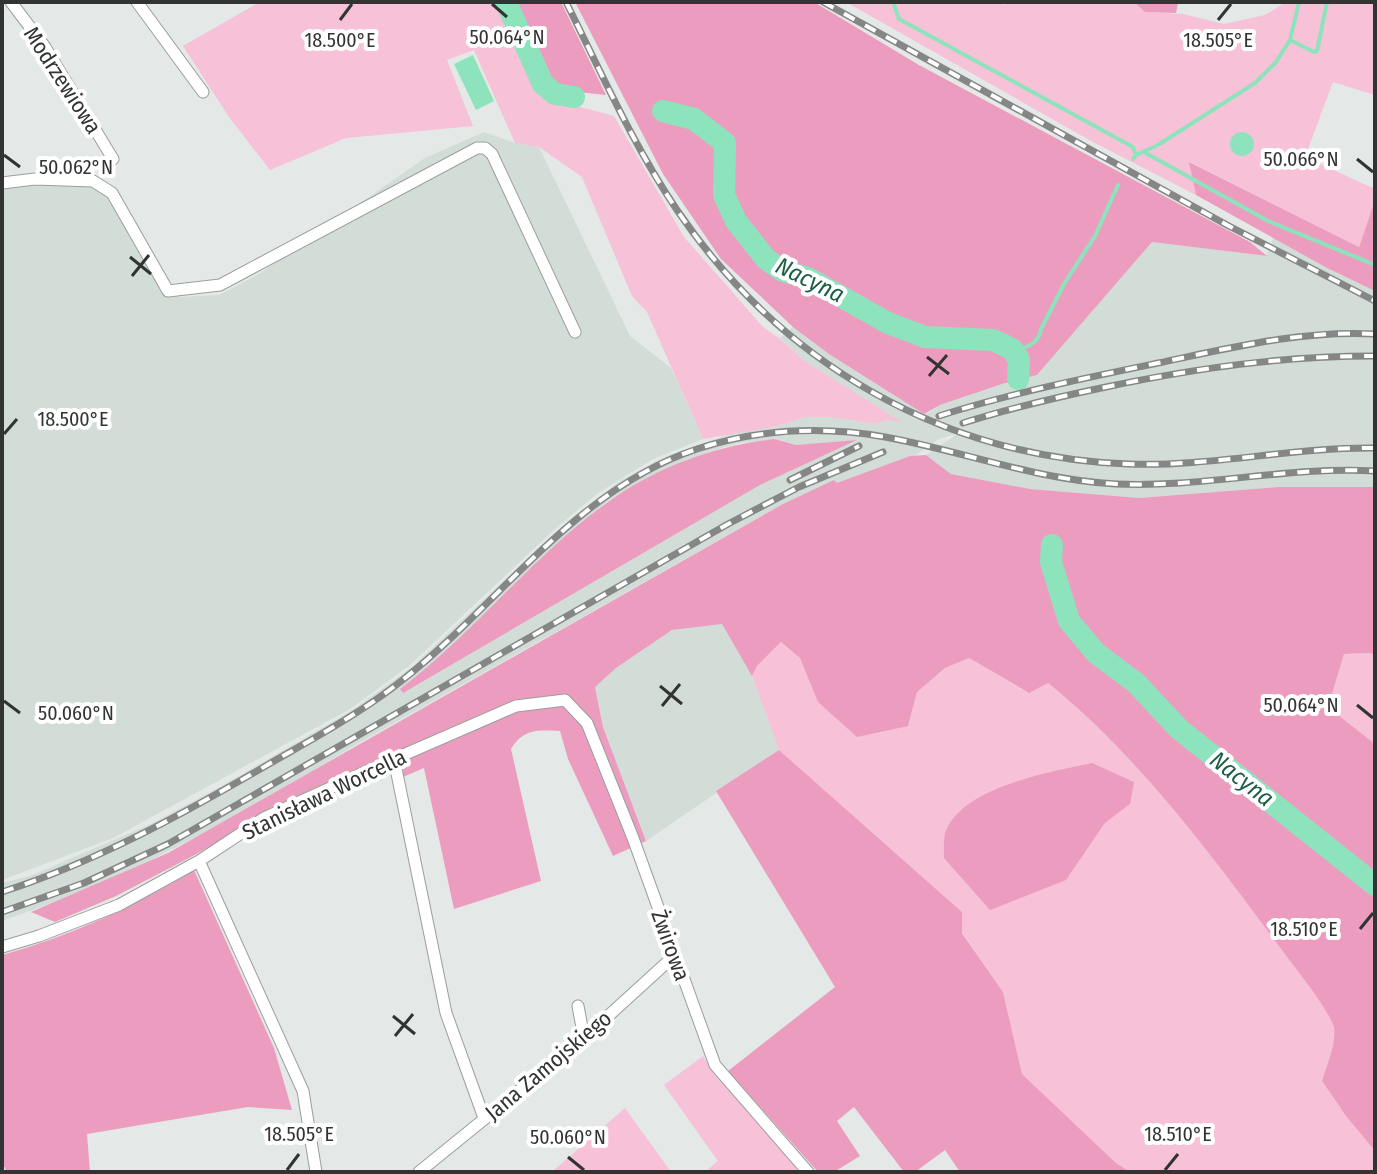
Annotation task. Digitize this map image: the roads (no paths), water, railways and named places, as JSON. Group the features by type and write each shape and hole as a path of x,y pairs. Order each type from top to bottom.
{"street":[{"name":"Modrzewiowa","path":"11,2 45,47 113,159"},
{"path":"137,2 203,92"},
{"path":"2,183 35,179 93,181 112,193 168,291 220,285 477,148 485,148 492,154 575,332"},
{"name":"Stanisława Worcella","path":"2,947 119,905 199,861 264,818 394,759 516,706 565,700"},
{"name":"Żwirowa","path":"565,700 587,723 633,838 715,1065 808,1172"},
{"path":"394,759 446,1013 484,1118"},
{"path":"199,861 303,1091 316,1172"},
{"name":"Jana Zamojskiego","path":"419,1172 584,1038 674,956"},
{"path":"578,1006 584,1038"}],"waterway":[{"name":"Nacyna","path":"506,2 543,84 555,94 574,97"},
{"path":"893,2 899,19 1133,147 1136,155 1133,159"},
{"path":"1290,40 1299,2"},
{"path":"1136,155 1158,145 1255,83 1276,62 1290,40 1317,51 1327,2"},
{"name":"Nacyna","path":"663,111 694,119 725,143 724,195 736,221 766,259 783,271 808,278 888,323 925,337 993,340 1012,349 1019,360 1018,379"},
{"path":"1144,152 1268,221 1375,265"},
{"path":"1015,352 1038,338 1064,284 1095,236 1118,185"},
{"name":"Nacyna","path":"1052,545 1051,562 1069,621 1096,653 1136,683 1179,729 1375,885"}],"railway":[{"path":"566,2 646,160 677,210 719,265 765,313 816,356 872,392 931,421 994,443 1059,457 1159,464 1313,450 1375,448"},
{"path":"823,2 1227,225 1375,301"},
{"path":"939,416 1048,386 1239,346 1293,337 1375,334"},
{"path":"963,423 1052,399 1173,374 1273,361 1375,356"},
{"path":"2,892 72,866 139,835 237,783 356,713 440,648 577,519 614,491 654,467 697,449 743,437 790,431 838,431 914,443 1057,477 1116,484 1181,483 1310,471 1375,471"},
{"path":"790,480 859,446"},
{"path":"2,912 84,883 168,844 728,524 799,487 883,452"}]}
